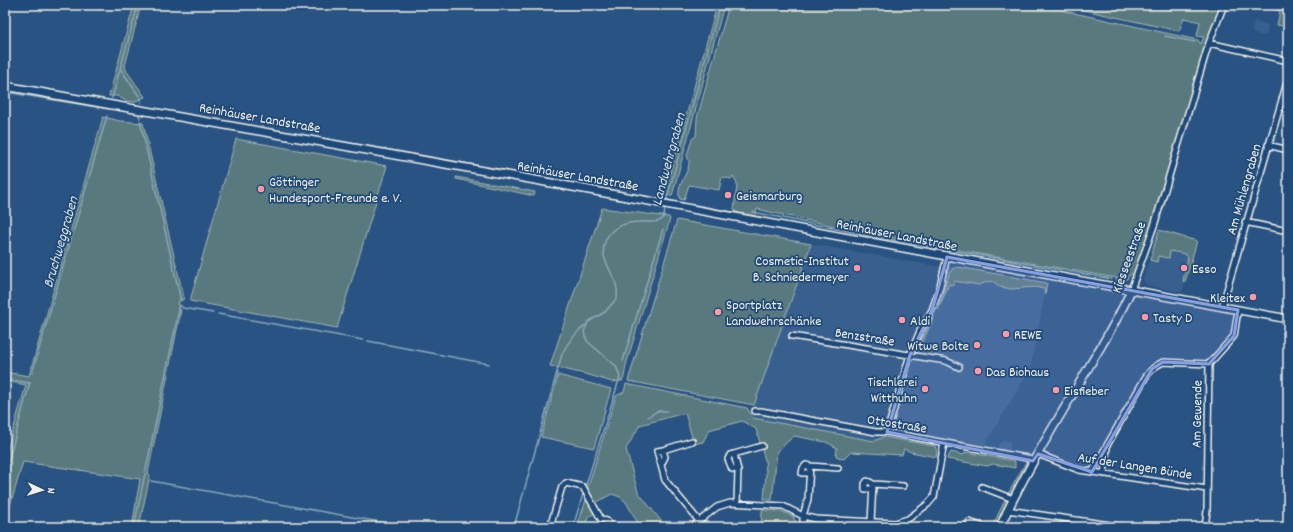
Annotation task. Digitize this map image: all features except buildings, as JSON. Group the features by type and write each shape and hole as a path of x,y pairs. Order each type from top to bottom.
{"main road":[{"name":"Reinhäuser Landstraße","path":"5,86 219,123 660,203 1288,319"},
{"name":"Kiesseestraße","path":"1000,527 1007,510 1033,461 1108,334 1131,290"}],"street":[{"name":"Kiesseestraße","path":"1131,290 1160,207 1209,42 1224,5"},
{"path":"1209,42 1288,61"},
{"name":"Am Mühlengraben","path":"1222,307 1288,78"},
{"path":"1268,145 1288,150"},
{"path":"1246,222 1288,231"},
{"name":"Benzstraße","path":"887,432 910,355 920,331 932,310 947,257"},
{"name":"Am Gewende","path":"1205,527 1207,511 1209,364 1234,336 1238,310"},
{"name":"Benzstraße","path":"792,336 946,361 959,368"},
{"path":"1092,472 1145,378 1156,365 1163,362 1209,364"},
{"name":"Ottostraße","path":"755,411 761,410 876,432 887,432 1027,458 1033,461"},
{"path":"692,441 662,450 665,458 661,465 665,480 699,521"},
{"path":"692,527 717,506 726,503 784,506 803,516 816,519 871,522 890,525 899,523 908,519 931,501 936,491 944,443"},
{"path":"1104,474 1108,445"},
{"path":"737,503 738,470 734,454 762,446"},
{"name":"Auf der Langen Bünde","path":"1038,454 1079,470 1207,489"},
{"path":"803,527 803,516 808,499 810,466 838,468"},
{"path":"550,527 564,485 569,483 582,486 601,519 607,521 610,527"},
{"path":"871,522 873,487 903,486"},
{"path":"982,487 1013,499"},
{"path":"1007,510 1087,524 1124,527"},
{"path":"846,527 847,521"},
{"path":"969,522 984,527"}],"highlighted area":[{"path":"947,257 1238,310 1234,336 1209,364 1163,362 1152,369 1092,472 1038,454 1033,461 887,432 910,355 932,310"}],"shaded area":[{"path":"1227,5 1241,6 1238,13 1231,13 1224,11"},
{"path":"1254,21 1268,25 1266,36 1252,33"},
{"path":"1159,230 1197,241 1182,292 1146,285 1143,280"},
{"path":"811,244 935,266 958,267 1047,283 1030,369 984,446 945,439 937,447 884,437 874,441 753,418 754,405"},
{"path":"1003,440 1011,442 1010,449 998,449 999,443 1002,443"},
{"path":"1043,519 1060,522 1060,527 1042,527"}],"green space":[{"path":"134,5 141,5 125,66 126,70 145,97 136,102 126,101 117,96 109,96"},
{"path":"717,5 724,5 672,196 664,195"},
{"path":"729,5 1037,5 1198,40 1201,44 1204,37 1197,36 1200,22 1184,18 1179,31 1061,5 1221,5 1200,64 1156,213 1140,261 1135,271 1127,279 1116,280 1117,278 891,238 757,209 755,217 737,213 734,209 737,185 733,176 731,179 722,177 719,190 689,185 684,200 680,199 680,186 689,163 687,155 692,139 696,136 697,118"},
{"path":"1257,5 1288,5 1288,27 1277,25 1280,11"},
{"path":"103,117 120,121 143,123 184,299 179,300 178,309 181,310 148,473 150,475 139,527 132,527 140,479 23,462 5,523 5,458 26,385 5,381 5,372 29,376"},
{"path":"236,139 387,166 337,328 190,301"},
{"path":"456,177 535,192 534,196 456,179"},
{"path":"602,208 669,217 670,219 626,365 624,377 622,381 612,382 550,366"},
{"name":"Sportplatz Landwehrschänke","path":"677,220 811,244 754,405 628,381"},
{"path":"1159,230 1197,241 1185,282 1183,281 1188,257 1185,254 1170,251 1169,258 1158,256 1157,262 1150,260"},
{"path":"958,267 1047,283 1045,294 1044,289 1035,287 1012,289 1000,287 994,282 990,281 979,285 954,281 953,285 949,284 938,310 949,274 952,269"},
{"path":"934,317 922,343 926,346 925,351 920,349 919,343"},
{"path":"558,375 611,389 594,448 541,437"},
{"path":"626,384 747,408 753,418 874,441 884,437 935,446 937,452 936,457 911,452 904,449 902,455 851,452 844,459 836,456 837,448 826,442 794,436 777,451 772,500 764,499 766,473 765,460 756,429 742,421 709,430 703,442 694,444 685,413 640,425 626,449 638,492 666,527 640,527 626,502 620,497 612,494 595,503 587,490 616,396 624,392"},
{"path":"951,452 964,455 965,452 1015,461 1015,468 993,464 987,466 947,459"},
{"path":"1026,462 1026,468 1013,493 1008,494"},
{"path":"587,497 595,513 588,517 585,527 577,527"},
{"path":"1006,498 1008,502 996,526 992,527"},
{"path":"762,510 781,511 794,517 794,520 796,521 795,527 761,527"},
{"path":"1060,522 1080,525 1082,527 1060,527"}],"waterway":[{"name":"Bruchweggraben","path":"112,98 138,5"},
{"name":"Landwehrgraben","path":"666,202 720,5"},
{"path":"1165,36 1195,42"},
{"path":"120,68 141,99 141,103"},
{"path":"5,92 109,109"},
{"name":"Bruchweggraben","path":"32,373 107,116"},
{"path":"140,121 181,301"},
{"name":"Landwehrgraben","path":"585,488 620,377 616,366 587,341 584,332 588,322 605,312 617,298 616,284 605,258 604,245 609,234 618,227 634,222 656,222 661,220 664,215 665,206"},
{"path":"753,212 871,236 1112,279"},
{"path":"623,361 663,229"},
{"path":"134,527 180,305"},
{"path":"181,306 183,308 213,313"},
{"path":"218,314 363,340"},
{"path":"514,527 562,354 572,338 587,324"},
{"path":"368,341 489,364"},
{"path":"5,379 29,383"},
{"name":"Bruchweggraben","path":"5,473 30,382"},
{"path":"648,417 657,411 667,411"},
{"path":"151,481 408,527"},
{"name":"Landwehrgraben","path":"573,527 584,491"}],"place":[{"name":"Göttinger Hundesport-Freunde e. V.","path":"261,189"},
{"name":"Geismarburg","path":"728,195"},
{"name":"Cosmetic-Institut B. Schniedermeyer","path":"857,268"},
{"name":"Esso","path":"1184,268"},
{"name":"Kleitex","path":"1253,297"},
{"name":"Sportplatz Landwehrschänke","path":"718,312"},
{"name":"Tasty D","path":"1145,317"},
{"name":"Aldi","path":"902,320"},
{"name":"REWE","path":"1006,334"},
{"name":"Witwe Bolte","path":"977,345"},
{"name":"Das Biohaus","path":"978,371"},
{"name":"Tischlerei Witthuhn","path":"925,389"},
{"name":"Eisfieber","path":"1056,390"}]}
